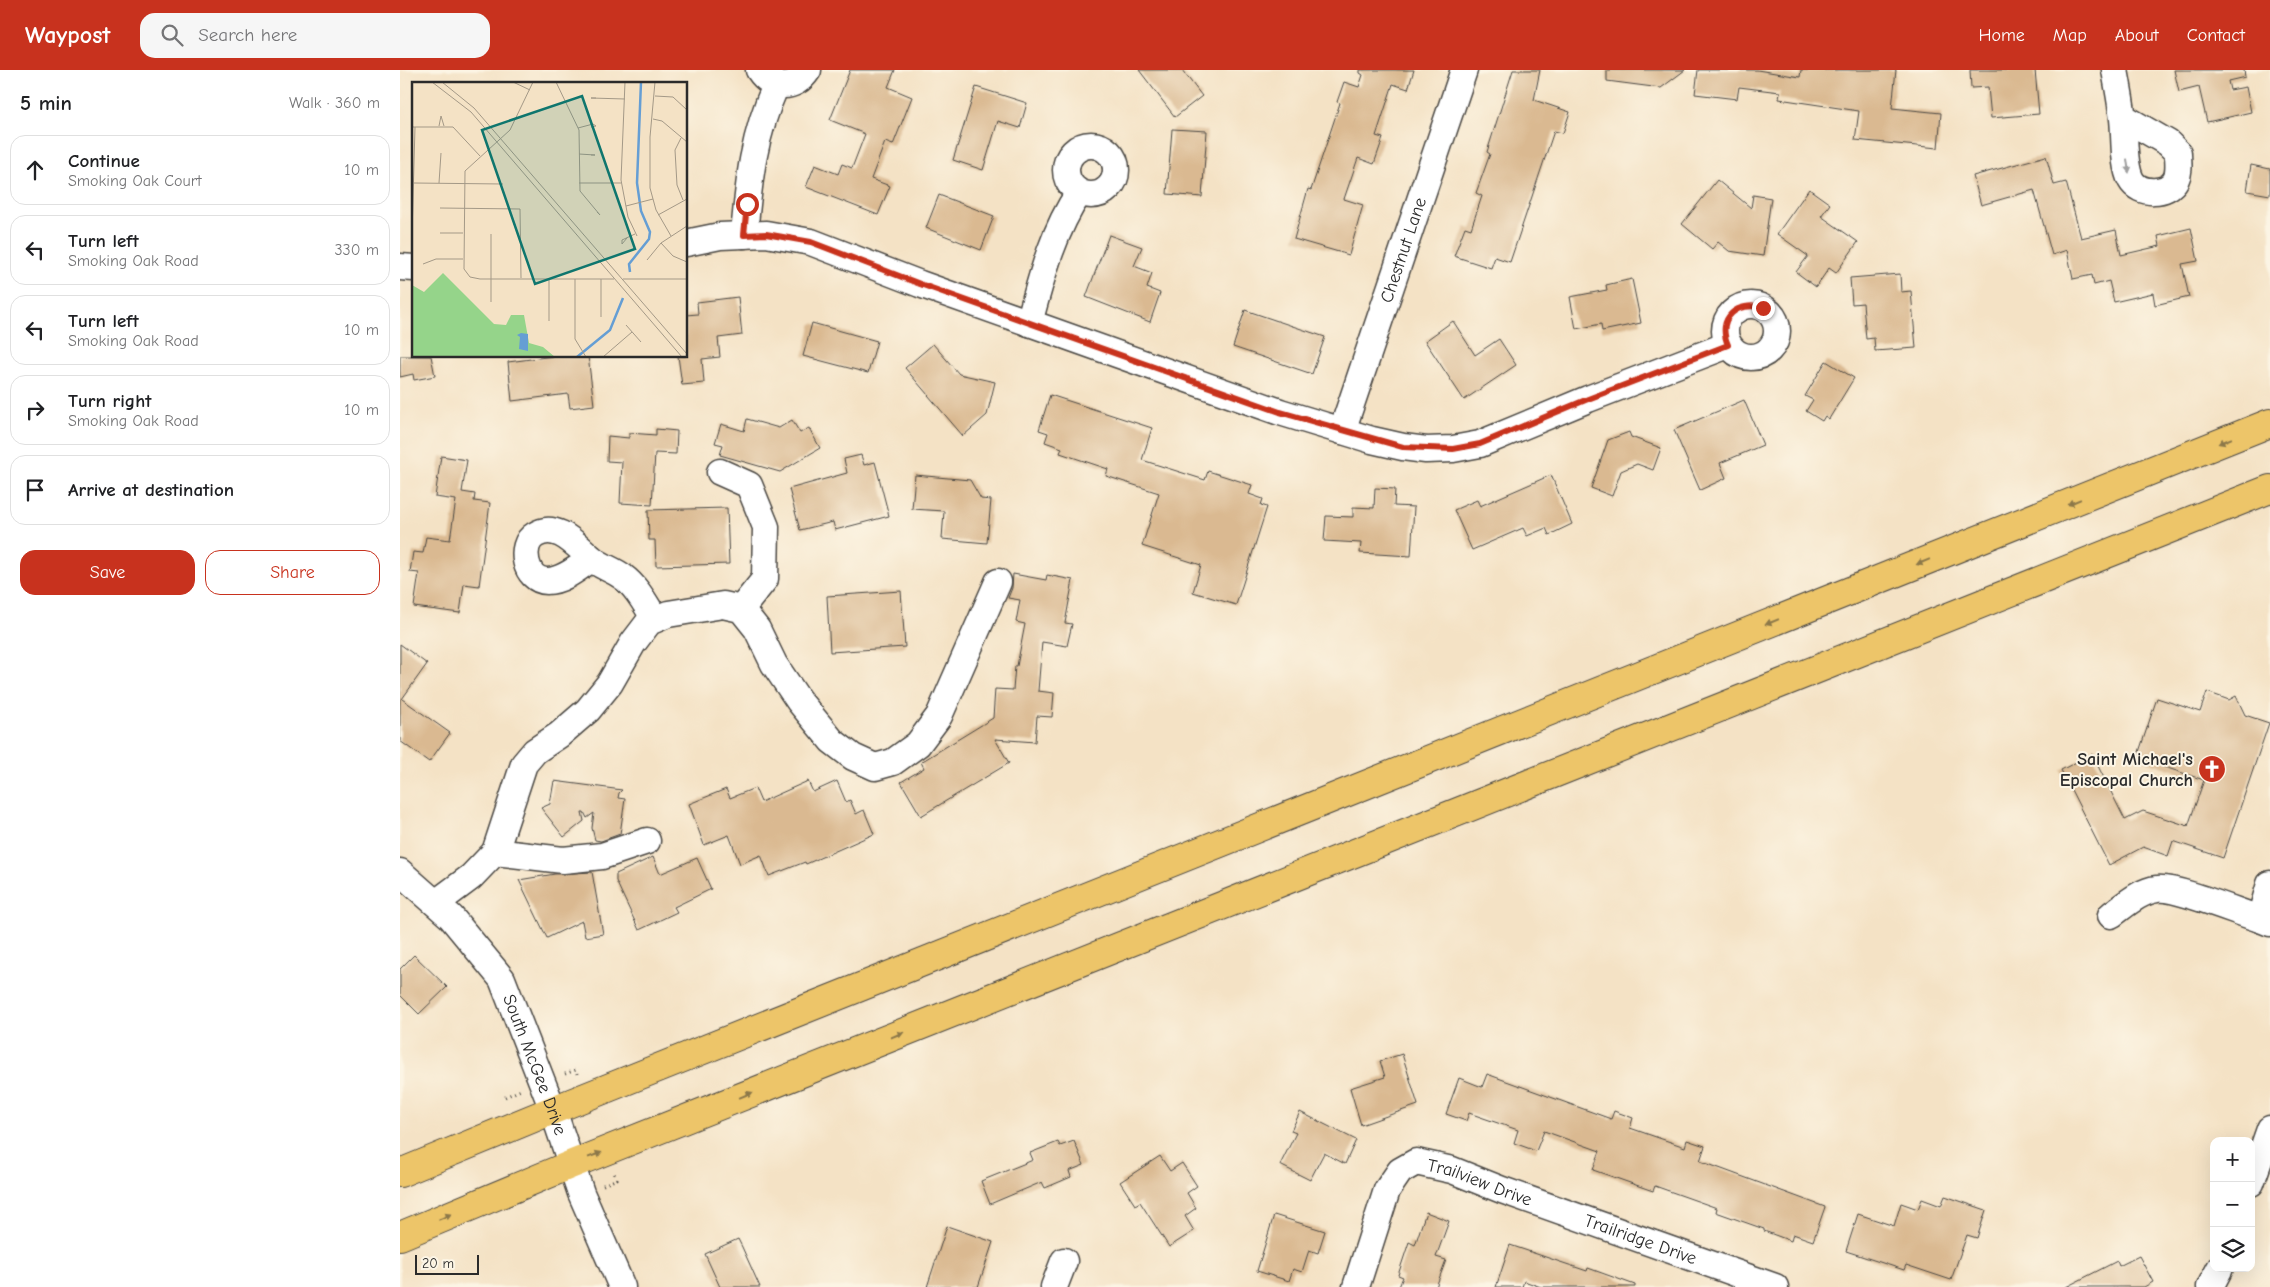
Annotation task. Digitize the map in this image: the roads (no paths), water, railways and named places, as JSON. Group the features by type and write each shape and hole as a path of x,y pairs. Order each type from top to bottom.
{"highway":[{"path":"400,1174 553,1110 2270,423"},
{"path":"400,1236 570,1164 2270,489"}],"street":[{"path":"744,235 750,167 767,106 768,78 789,86 798,82 808,70"},
{"name":"Chestnut Lane","path":"1342,431 1464,70"},
{"path":"2115,70 2123,117"},
{"path":"1029,323 1054,241 1068,210 1079,193"},
{"path":"688,243 720,236 766,234 811,242 1029,323 1280,412 1403,447 1426,450 1453,449 1480,444 1588,399 1728,345"},
{"path":"720,472 749,485 766,527 765,579 741,609"},
{"path":"591,559 624,578 640,595 655,619"},
{"path":"436,903 471,877 495,852 524,764 536,751 588,710 610,683 633,642 649,622 668,614 723,605 741,609 757,629 774,664 799,701 832,741 853,757 874,767 893,762 918,744 938,716 998,582"},
{"path":"495,852 563,860 602,856 647,841"},
{"name":"South McGee Drive","path":"400,872 451,916 502,979 553,1110 570,1164 622,1287"},
{"path":"2111,915 2144,893 2159,888 2174,891 2265,921 2270,884"},
{"path":"2251,1182 2270,1129"},
{"name":"Trailview Drive","path":"1356,1287 1387,1190 1400,1171 1416,1162 1452,1170 1564,1212"},
{"name":"Trailridge Drive","path":"1564,1212 1775,1287"},
{"path":"1054,1287 1064,1261"},
{"path":"2210,1287 2218,1272"}],"place":[{"name":"Saint Michael's Episcopal Church","path":"2212,769"}]}
